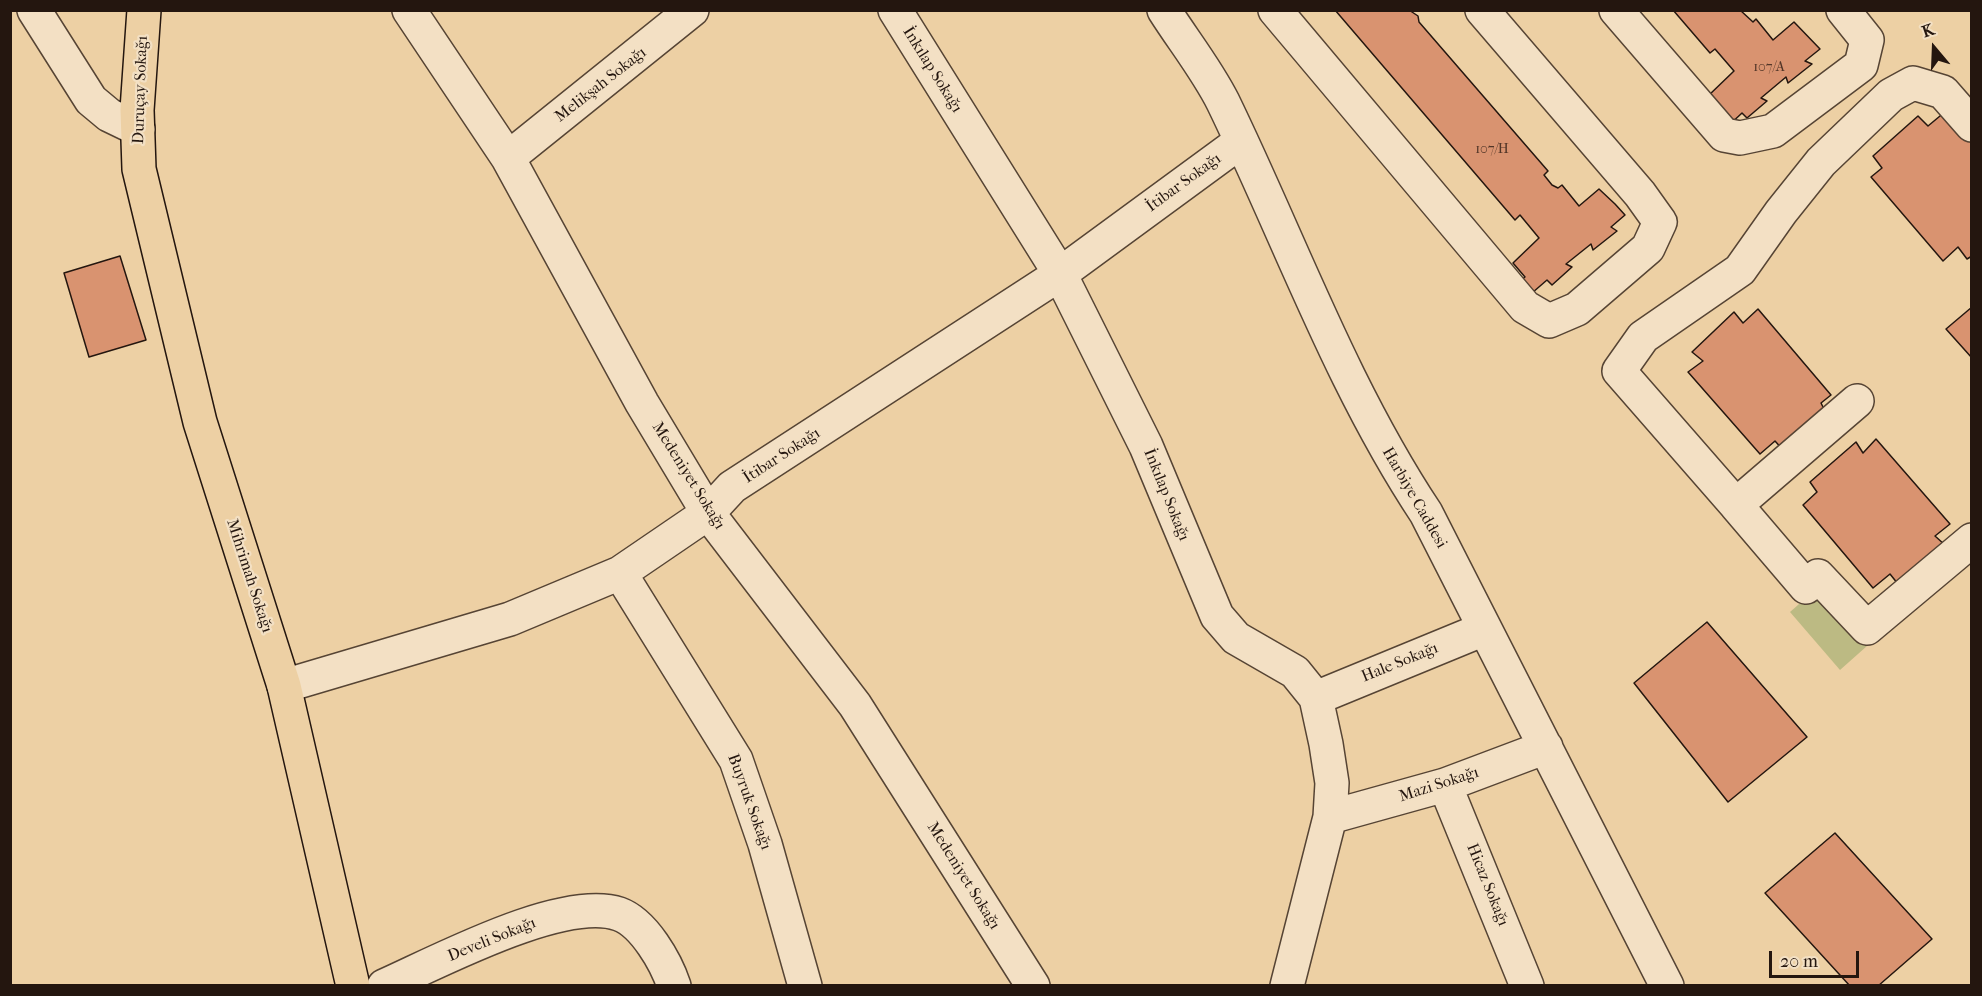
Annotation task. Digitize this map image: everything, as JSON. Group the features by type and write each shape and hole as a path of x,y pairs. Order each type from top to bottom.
{"main road":[{"name":"Duruçay Sokağı","path":"140,169 138,129 144,10"},
{"name":"Mihrimah Sokağı","path":"140,169 200,422 284,686 353,986"}],"street":[{"path":"34,10 91,100 109,115 138,129"},
{"name":"Medeniyet Sokağı","path":"409,10 508,158 642,404 708,513 855,705 1033,986"},
{"name":"Melikşah Sokağı","path":"508,158 692,10"},
{"name":"Harbiye Caddesi","path":"1164,10 1222,100 1345,372 1390,460 1426,513 1667,986"},
{"path":"1275,10 1525,307 1549,321 1577,309 1648,249 1660,222 1640,194 1482,10"},
{"path":"1616,10 1724,135 1740,138 1773,131 1861,65 1867,40 1843,10"},
{"name":"İnkılap Sokağı","path":"909,16 1060,274 1146,446 1217,616 1236,638 1295,672 1316,698 1332,783 1330,817 1287,986"},
{"path":"1971,125 1943,92 1913,83 1891,95 1821,162 1781,212 1740,270 1643,338 1619,371 1806,587 1818,576 1867,628 1971,540"},
{"name":"İtibar Sokağı","path":"284,686 510,619 620,573 708,513 732,487 1060,274 1240,142"},
{"path":"1737,505 1857,401"},
{"name":"Buyruk Sokağı","path":"620,573 736,760 765,844 805,986"},
{"name":"Hale Sokağı","path":"1316,698 1484,629"},
{"name":"Mazi Sokağı","path":"1330,817 1445,785 1546,747"},
{"name":"Hicaz Sokağı","path":"1445,785 1527,986"},
{"name":"Develi Sokağı","path":"384,986 530,923 583,910 620,914 646,936 667,966 674,986"}],"shaded area":[{"path":"1815,590 1867,646 1840,670 1790,612"}],"building":[{"path":"1335,10 1409,10 1418,16 1419,22 1548,171 1544,175 1552,185 1558,188 1562,185 1579,206 1599,189 1615,204 1625,215 1611,227 1617,231 1593,250 1591,244 1566,264 1572,267 1552,285 1547,280 1532,293 1521,280 1525,277 1513,263 1539,238 1520,215 1515,220"},
{"path":"1673,10 1740,10 1753,22 1756,19 1773,40 1794,22 1820,49 1805,61 1812,64 1788,83 1786,77 1761,98 1767,101 1747,118 1742,113 1727,127 1708,96 1734,71 1715,49 1710,53"},
{"path":"1946,111 1972,141 1972,256 1967,259 1958,247 1943,261 1871,177 1882,168 1873,156 1918,116 1928,126"},
{"path":"120,256 146,340 89,357 64,273"},
{"path":"1972,307 1972,358 1946,329"},
{"path":"1758,309 1831,395 1821,403 1827,415 1784,451 1775,441 1760,454 1688,372 1703,361 1692,352 1734,312 1743,323"},
{"path":"1876,439 1950,524 1935,536 1945,545 1898,584 1890,574 1873,588 1803,505 1817,492 1810,482 1856,442 1863,453"},
{"path":"1707,622 1807,737 1728,802 1634,683"},
{"path":"1835,833 1932,939 1878,986 1850,986 1765,893"}]}
